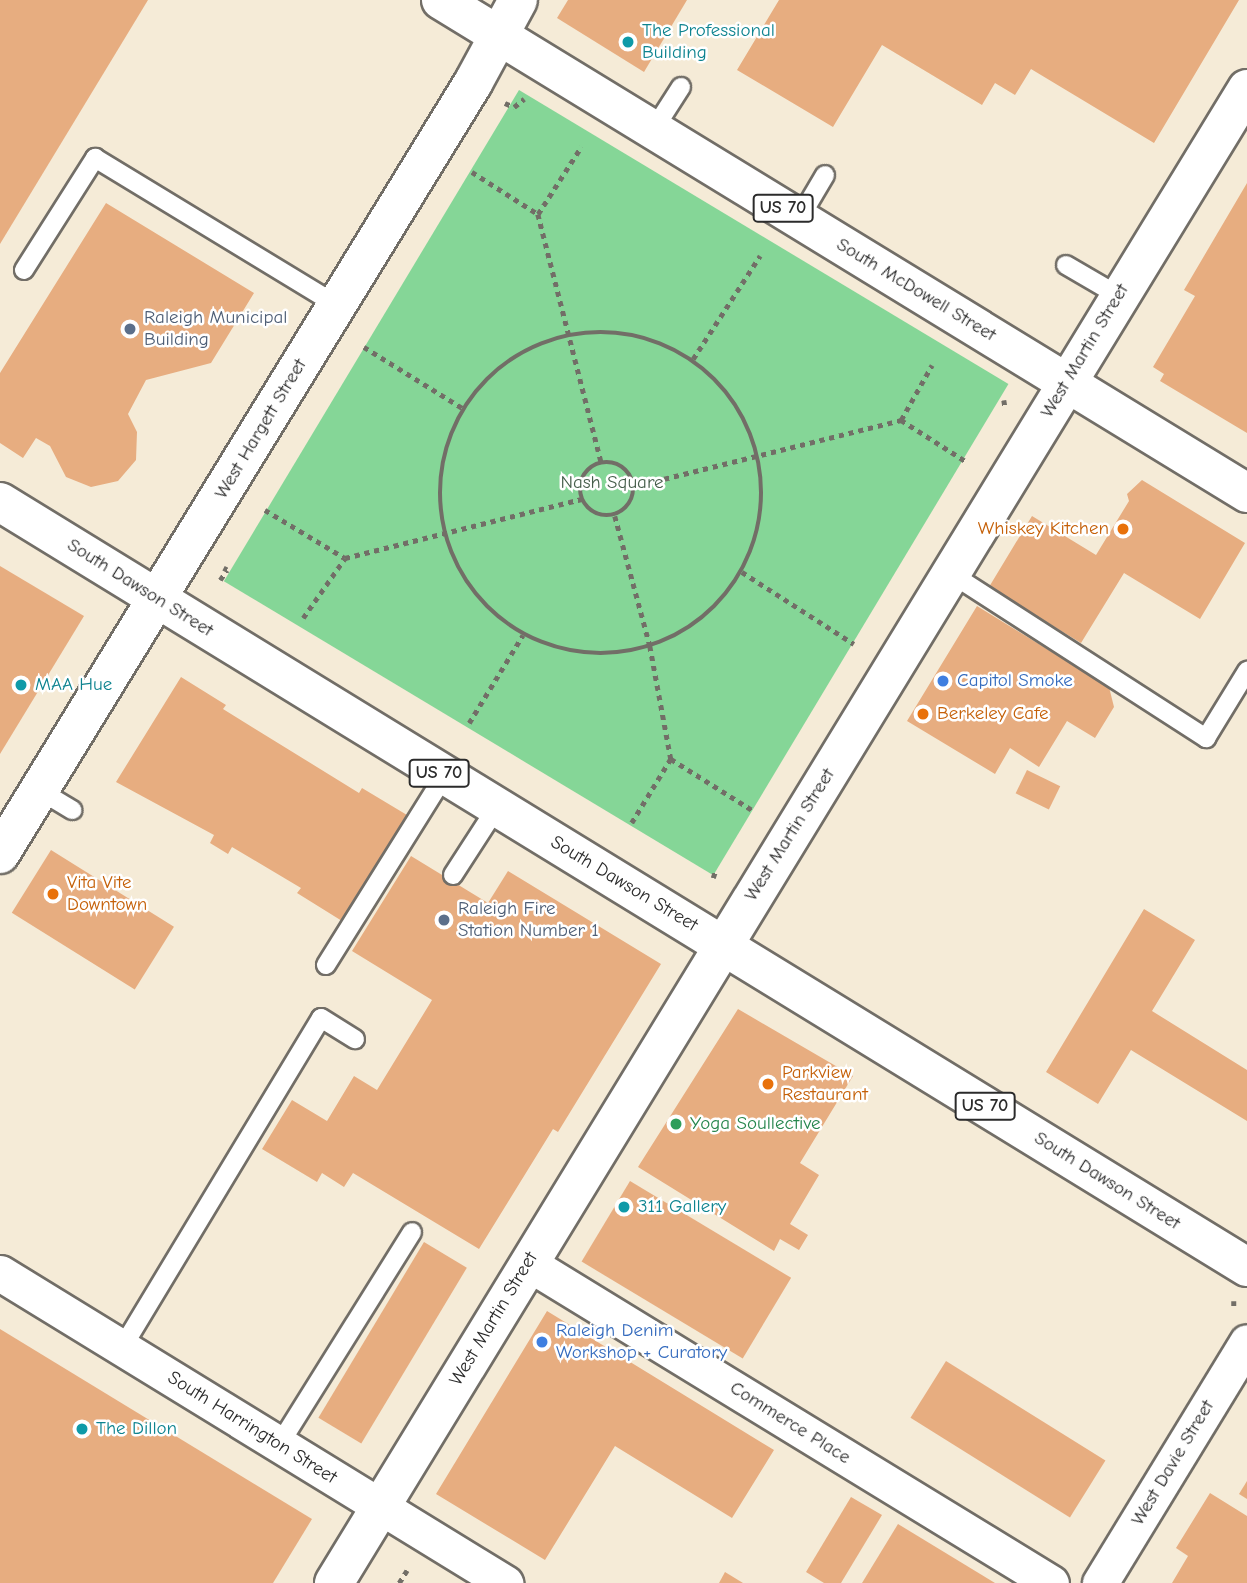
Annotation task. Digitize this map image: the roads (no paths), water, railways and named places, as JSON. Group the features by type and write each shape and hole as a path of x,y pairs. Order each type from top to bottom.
{"street":[{"name":"South McDowell Street","path":"441,0 1247,493"},
{"name":"West Hargett Street","path":"0,854 337,305 518,0"},
{"name":"West Martin Street","path":"334,1583 1247,89"},
{"name":"South Dawson Street","path":"0,502 722,945 1240,1284"},
{"name":"Commerce Place","path":"528,1263 1051,1583"},
{"name":"South Harrington Street","path":"0,1273 505,1583"},
{"name":"West Davie Street","path":"1100,1583 1247,1342"}],"lane":[{"path":"654,129 681,87"},
{"path":"24,270 95,158 337,305"},
{"path":"799,219 825,176"},
{"path":"1066,265 1119,296"},
{"path":"950,573 1206,738 1247,671"},
{"path":"326,965 444,776"},
{"path":"39,790 72,810"},
{"path":"453,875 497,807"},
{"path":"121,1348 321,1018 355,1038"},
{"path":"279,1445 412,1232"}],"place":[{"name":"The Professional Building","path":"628,42"},
{"name":"Raleigh Municipal Building","path":"130,329"},
{"name":"Whiskey Kitchen","path":"1123,529"},
{"name":"Capitol Smoke","path":"943,681"},
{"name":"MAA Hue","path":"21,685"},
{"name":"Berkeley Cafe","path":"923,714"},
{"name":"Vita Vite Downtown","path":"53,894"},
{"name":"Raleigh Fire Station Number 1","path":"444,920"},
{"name":"Parkview Restaurant","path":"768,1084"},
{"name":"Yoga Soullective","path":"676,1124"},
{"name":"311 Gallery","path":"624,1207"},
{"name":"Raleigh Denim Workshop + Curatory","path":"542,1342"},
{"name":"The Dillon","path":"82,1429"}],"park label":[{"name":"Nash Square","path":"612,483"}]}
